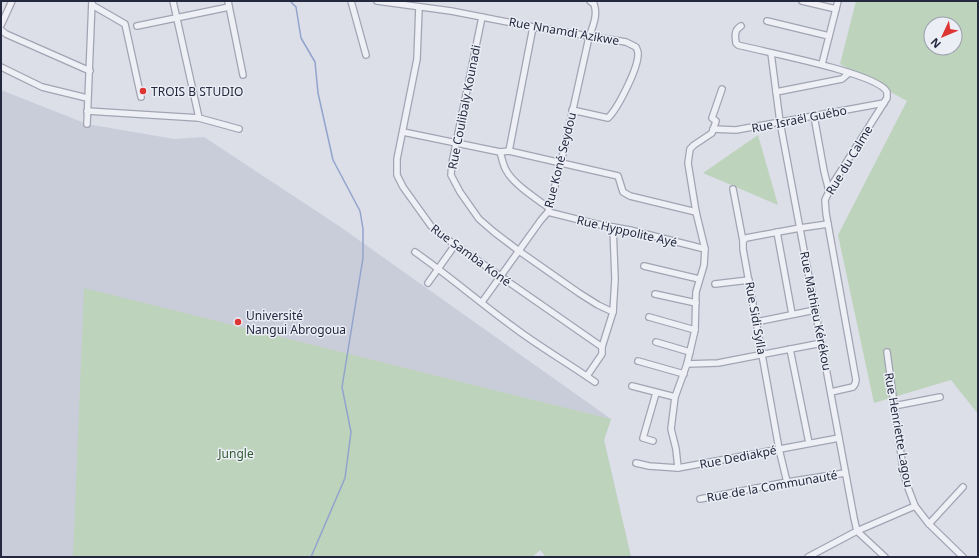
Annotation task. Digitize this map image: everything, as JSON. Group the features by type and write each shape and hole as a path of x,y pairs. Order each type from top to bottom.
{"street":[{"path":"1,25 12,1"},
{"path":"173,1 199,118"},
{"path":"351,1 366,54"},
{"name":"Rue Nnamdi Azikwe","path":"377,1 451,11 589,37 626,42 636,47 638,53 632,76 613,113 608,118 572,110"},
{"name":"Rue Koné Seydou","path":"482,302 549,210 596,12 594,4 590,1"},
{"path":"802,1 836,9"},
{"path":"822,64 838,1"},
{"path":"87,124 92,3"},
{"path":"92,3 125,24 141,97"},
{"path":"137,26 228,4 243,75"},
{"name":"Rue Samba Koné","path":"419,7 417,59 397,159 397,175 403,187 431,226 500,277 602,346"},
{"name":"Rue Coulibaly Kounadi","path":"482,17 466,88 451,175 460,192 479,219 494,232 579,293 598,305 613,312"},
{"path":"767,20 829,36"},
{"path":"741,26 735,32 737,44 822,64 882,86 886,89 888,95 884,103"},
{"path":"509,151 533,27"},
{"path":"1,30 6,34 90,71"},
{"name":"Rue Mathieu Kérékou","path":"771,53 780,122 857,531"},
{"path":"1,67 42,87 87,98"},
{"path":"776,92 842,79 849,73"},
{"path":"678,468 676,449 671,429 675,397 687,364 695,330 696,292 704,265 705,249 696,212 688,162 690,149 712,133 716,121 712,118 722,89"},
{"name":"Rue Israël Guébo","path":"713,129 736,130 884,103"},
{"name":"Rue du Calme","path":"831,392 853,387 856,380 825,200 829,191 884,103"},
{"path":"87,111 199,118 239,129"},
{"path":"814,116 829,191"},
{"path":"403,132 500,152 509,151 618,176 624,192 630,196 696,212"},
{"path":"500,152 509,175 549,210"},
{"name":"Rue Sidi Sylla","path":"733,189 779,449 787,482"},
{"name":"Rue Hyppolite Ayé","path":"549,210 705,249"},
{"path":"743,241 746,238 828,224"},
{"path":"587,376 602,354 602,346 613,312 616,279 613,227"},
{"path":"777,232 792,314"},
{"path":"428,283 455,245"},
{"path":"415,252 438,268 524,335 595,382"},
{"path":"644,266 699,279"},
{"path":"715,284 749,280"},
{"path":"655,294 696,303"},
{"path":"756,322 815,310"},
{"path":"649,317 695,330"},
{"path":"656,342 690,352"},
{"path":"687,364 718,363 822,343"},
{"path":"790,349 809,443"},
{"name":"Rue Henriette Lagou","path":"887,352 904,469 907,484 915,506 929,524 963,557"},
{"path":"638,362 684,374"},
{"path":"632,386 675,397"},
{"path":"653,441 643,438 656,393"},
{"path":"894,406 940,397"},
{"name":"Rue Dediakpé","path":"636,463 649,466 678,468 839,438"},
{"name":"Rue de la Communauté","path":"700,499 845,472"},
{"path":"929,524 963,487"},
{"path":"808,557 857,531 915,506"},
{"path":"857,531 885,557"}],"shaded area":[{"name":"Université Nangui Abrogoua","path":"1,90 87,124 174,139 204,137 339,226 611,419 604,440 631,557 546,557 540,550 532,557 1,557"}],"green space":[{"path":"856,1 978,1 978,414 951,380 874,403 838,235 907,101 840,64"},
{"path":"758,135 778,205 703,173"},
{"name":"Jungle","path":"84,288 611,419 604,440 631,557 546,557 540,550 532,557 73,557"}],"waterway":[{"path":"290,1 296,7 301,38 315,62 318,93 333,160 360,211 363,229 363,258 342,387 351,432 345,478 311,557"}],"place":[{"name":"TROIS B STUDIO","path":"143,91"},
{"name":"Université Nangui Abrogoua","path":"238,322"}]}
